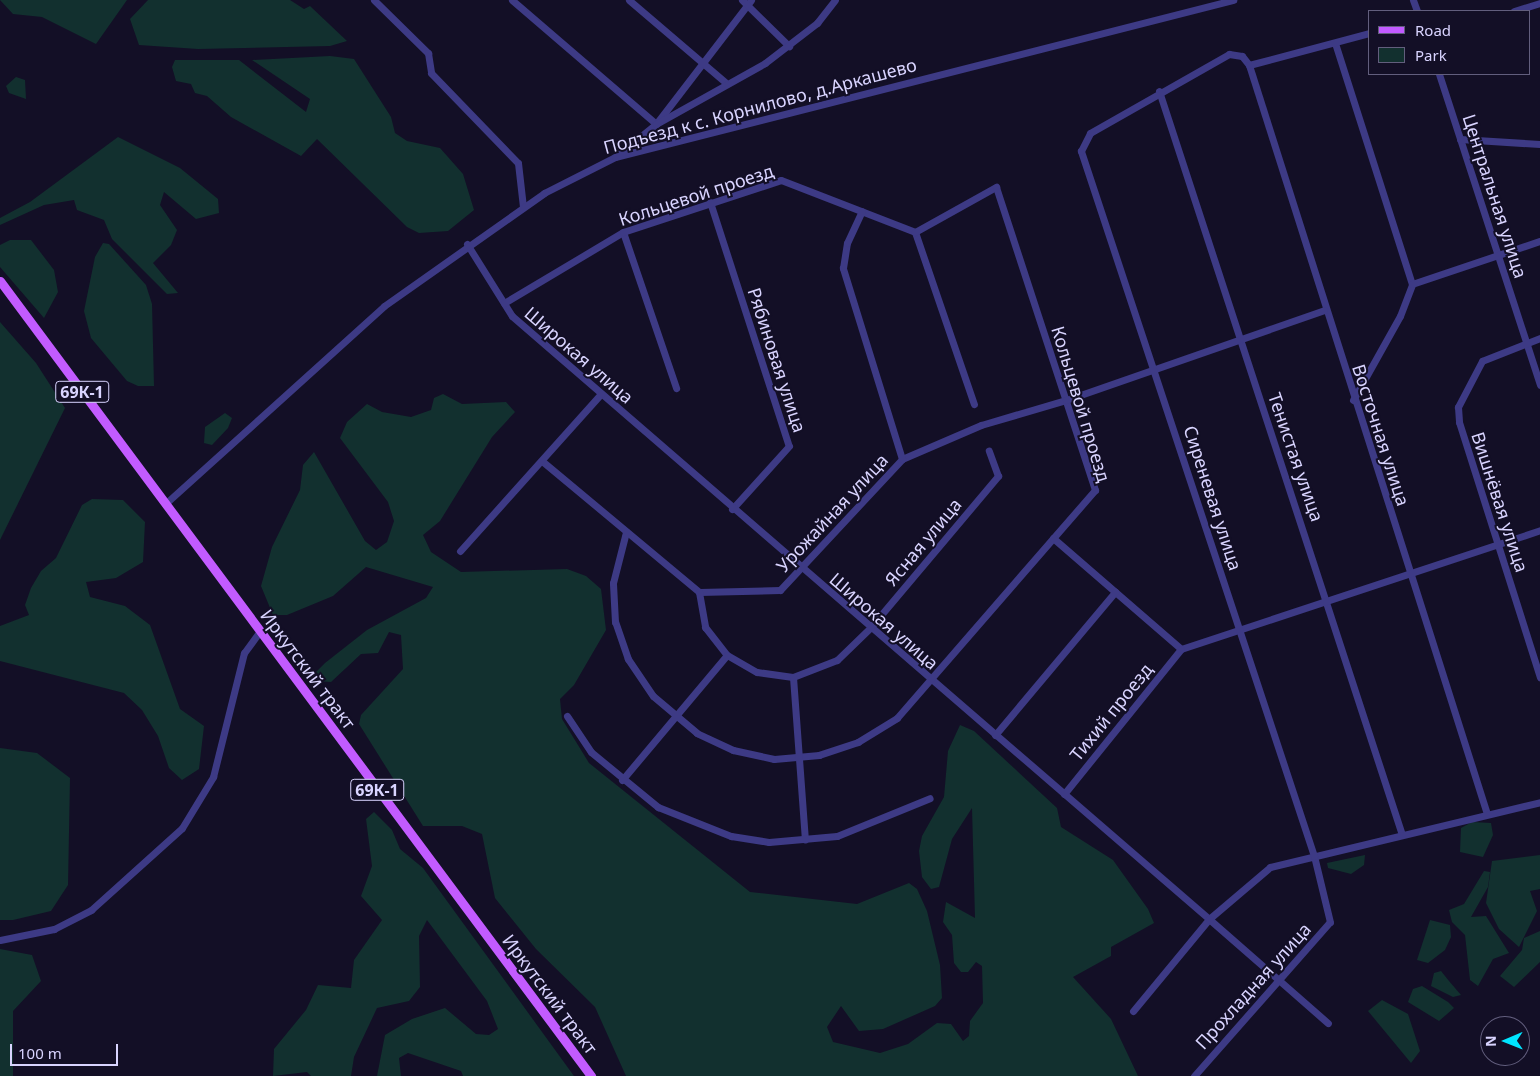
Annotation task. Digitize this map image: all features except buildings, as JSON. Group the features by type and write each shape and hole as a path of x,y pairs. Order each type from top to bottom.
{"main road":[{"name":"Иркутский тракт","path":"0,281 259,632 591,1076"}],"street":[{"path":"374,0 428,53 431,73 518,163 523,207"},
{"path":"512,0 656,124"},
{"path":"629,0 725,82"},
{"path":"615,157 656,124 789,46 817,23 835,0"},
{"name":"Подъезд к с. Корнилово, д.Аркашево","path":"165,504 384,306 467,244 523,207 615,157 1233,0"},
{"path":"656,124 747,2 789,46"},
{"path":"1517,10 1540,3"},
{"path":"1160,92 1229,54 1242,56 1249,65 1368,33"},
{"path":"1335,43 1412,284 1400,316 1353,400"},
{"name":"Восточная улица","path":"1249,65 1324,310 1487,814"},
{"name":"Центральная улица","path":"1438,75 1499,255 1540,385"},
{"name":"Сиреневая улица","path":"1160,92 1090,132 1081,151 1155,366 1314,856"},
{"name":"Тенистая улица","path":"1160,92 1239,339 1306,533 1324,600 1402,832"},
{"path":"1460,138 1540,144"},
{"name":"Кольцевой проезд","path":"504,303 624,232 781,180 915,232 996,187 1094,490 897,718 858,742 799,757 774,759 733,750 697,733 653,696 628,659 615,622 612,583 626,532"},
{"name":"Рябиновая улица","path":"710,202 789,446 732,509"},
{"name":"Урожайная улица","path":"699,592 780,590 803,571 902,459 843,268 847,243 862,211"},
{"path":"624,232 676,388"},
{"path":"915,232 974,404"},
{"path":"1412,284 1540,241"},
{"name":"Широкая улица","path":"467,244 512,316 803,571 1328,1023"},
{"path":"902,459 981,425 1066,400 1155,366 1324,310"},
{"path":"1526,342 1540,338"},
{"name":"Вишнёвая улица","path":"1526,342 1482,361 1458,407 1459,422 1540,677"},
{"path":"460,551 542,462 601,394"},
{"name":"Ясная улица","path":"699,592 705,626 727,655 757,672 793,677 837,660 870,628 998,476 989,451"},
{"path":"542,462 699,592"},
{"path":"1053,538 1181,649 1239,628 1540,530"},
{"path":"995,735 1115,592"},
{"path":"0,940 54,929 91,910 182,828 213,777 244,653 259,632"},
{"name":"Тихий проезд","path":"1064,794 1181,649"},
{"path":"622,780 727,655"},
{"path":"793,677 805,840"},
{"path":"567,716 591,752 622,780 658,807 696,825 769,842 805,840 867,827 930,798"},
{"path":"1133,1011 1209,919 1270,867 1402,832 1540,802"},
{"name":"Прохладная улица","path":"1194,1076 1330,922 1314,856"}],"green space":[{"path":"0,0 127,0 96,44 42,17 13,14"},
{"path":"148,0 290,0 304,9 310,6 347,41 330,46 198,49 139,45 130,19"},
{"path":"330,56 354,59 391,117 395,133 407,141 440,148 463,174 474,210 448,231 419,233 407,227 317,139 301,156 231,117 207,96 195,93 191,84 176,81 172,67 175,60 239,60 306,112 310,99 252,60"},
{"path":"16,77 25,80 26,99 9,93 6,86"},
{"path":"118,137 180,168 218,199 219,213 196,219 164,192 160,205 177,230 171,245 153,263 178,293 167,294 112,239 104,220 77,210 74,200 44,205 0,225 0,218 30,202"},
{"path":"10,240 31,240 54,270 58,292 44,318 0,267 0,245"},
{"path":"103,243 109,244 146,285 152,304 154,386 138,386 127,381 91,338 84,311 95,257"},
{"path":"0,322 36,363 65,408 0,540"},
{"path":"443,394 462,404 506,402 515,412 492,437 440,521 423,535 431,552 461,572 567,569 586,576 601,589 606,630 574,685 560,699 562,719 589,763 750,892 857,904 909,883 917,889 927,911 940,965 942,998 935,1006 883,1029 859,1031 841,1006 827,1027 833,1042 880,1053 908,1044 937,1023 951,1024 963,1041 969,1036 970,1021 983,1003 982,966 976,962 968,972 961,972 954,963 952,935 943,922 946,902 975,918 972,808 952,839 939,887 931,889 922,877 919,851 922,836 944,797 948,751 960,725 974,731 1057,808 1061,827 1113,860 1148,909 1154,923 1111,947 1111,956 1073,977 1111,1019 1138,1076 626,1076 595,1007 536,949 495,898 482,834 462,826 423,826 359,724 361,715 403,669 401,635 389,632 378,653 361,654 331,682 316,681 314,674 325,663 367,630 426,598 433,587 366,567 333,596 287,615 273,615 261,586 272,547 300,490 303,465 314,452 365,541 376,550 387,542 394,521 388,502 340,438 347,422 367,404 382,412 411,417 431,410 434,398"},
{"path":"225,413 232,418 228,428 212,445 204,443 205,427"},
{"path":"92,499 123,500 145,522 143,562 116,578 86,582 90,597 125,606 150,625 180,709 204,726 199,769 182,780 169,768 158,736 142,710 124,693 0,661 0,626 29,615 25,605 31,588 41,571 56,558 82,505"},
{"path":"0,748 37,753 70,778 68,885 51,911 13,920 0,920"},
{"path":"374,812 392,830 400,849 423,868 574,1076 463,1076 461,1071 408,1053 399,1058 401,1076 377,1076 385,1035 412,1019 445,1008 476,1034 489,1035 498,1029 487,1001 427,920 419,936 420,987 409,1001 377,1008 354,1057 351,1076 311,1076 307,1072 273,1076 274,1049 306,1010 318,985 351,988 354,960 382,920 361,896 372,866 366,819"},
{"path":"1472,822 1491,823 1493,835 1483,857 1460,852 1461,828"},
{"path":"1365,855 1364,865 1351,874 1328,868 1327,863"},
{"path":"1540,855 1540,889 1530,891 1537,911 1519,947 1499,929 1486,903 1492,861"},
{"path":"1484,871 1490,872 1488,887 1471,917 1486,916 1509,953 1493,959 1478,986 1470,980 1465,935 1452,922 1449,910 1464,904"},
{"path":"1430,920 1450,925 1451,937 1445,950 1428,963 1417,960"},
{"path":"1540,931 1540,962 1514,987 1500,976 1522,950 1524,938"},
{"path":"0,949 32,955 41,981 13,1011 13,1076 0,1076"},
{"path":"1441,971 1461,995 1453,997 1431,986 1434,973"},
{"path":"1422,986 1448,1002 1454,1008 1439,1021 1408,1002 1413,989"},
{"path":"1382,1000 1408,1014 1420,1051 1411,1063 1368,1011"}]}
